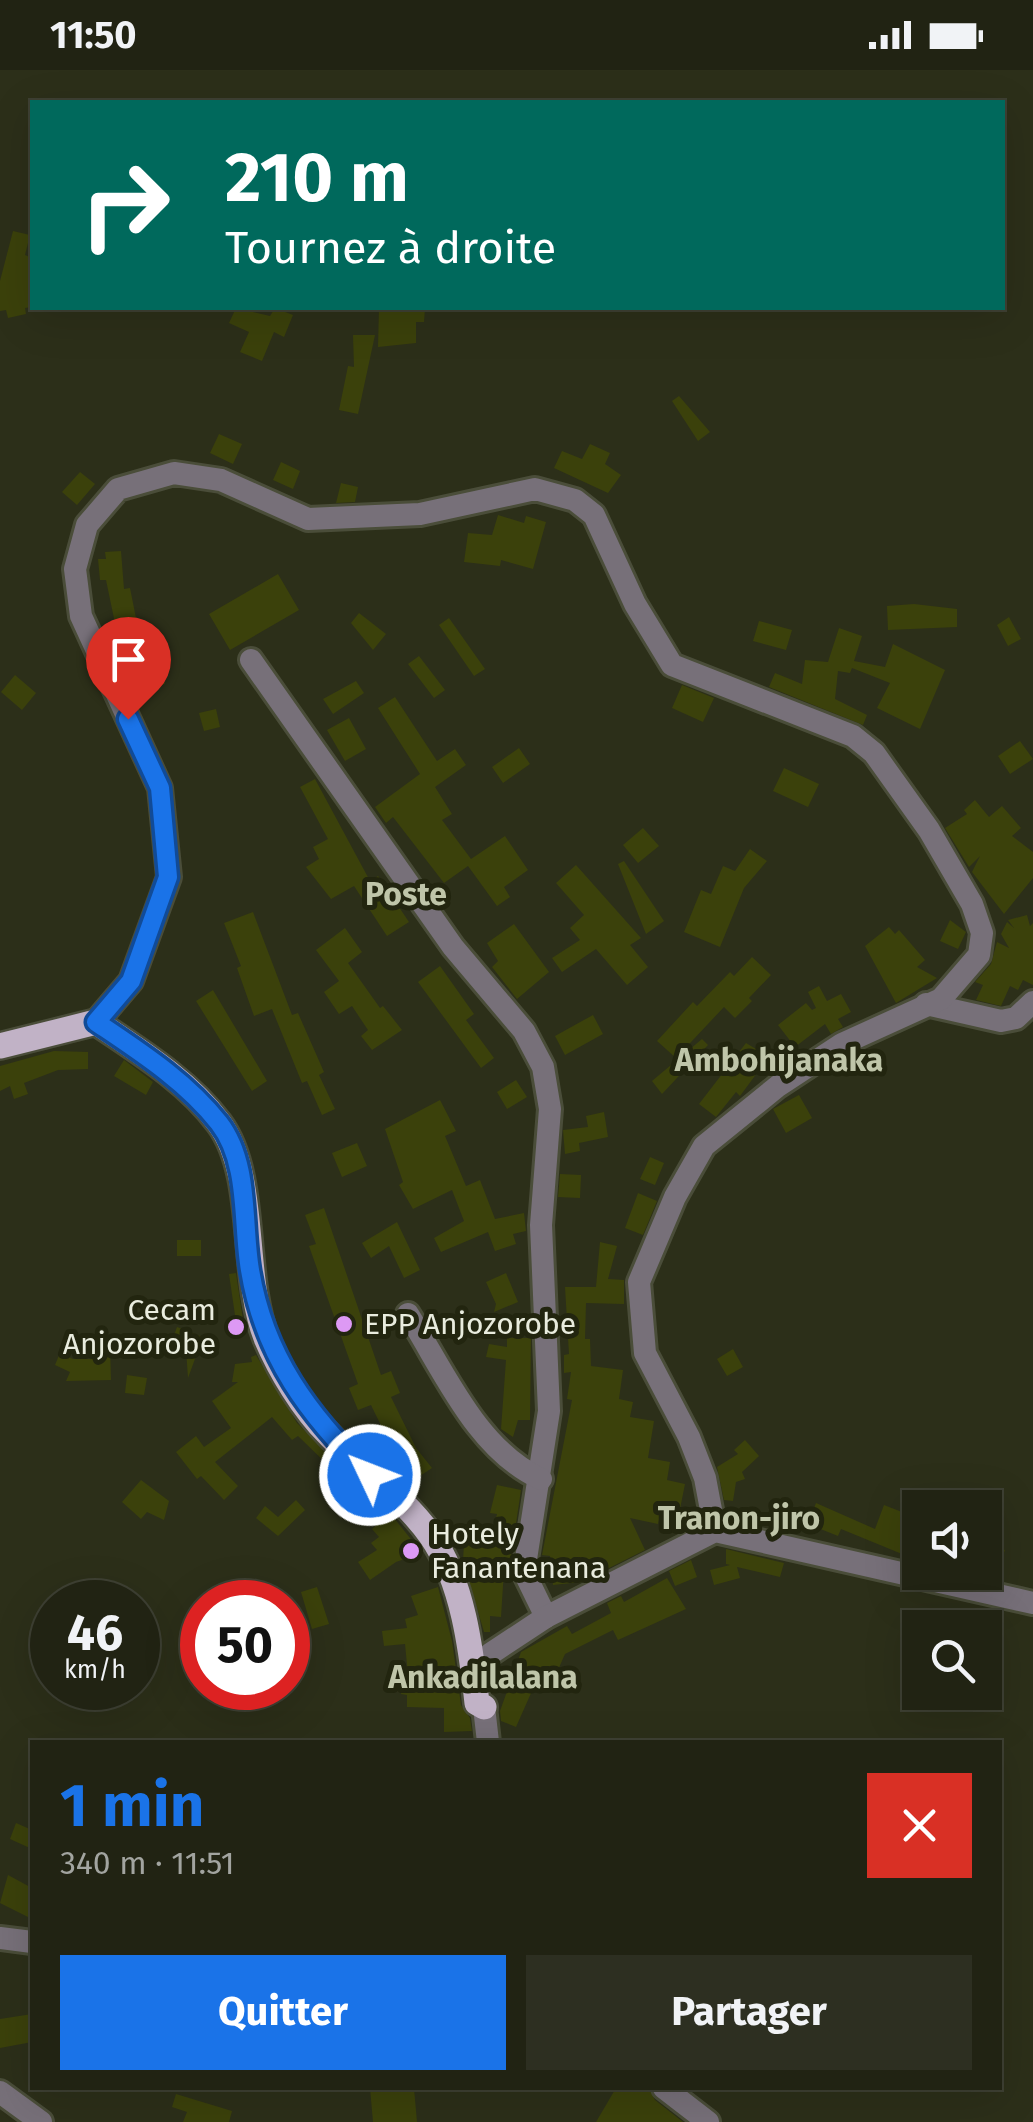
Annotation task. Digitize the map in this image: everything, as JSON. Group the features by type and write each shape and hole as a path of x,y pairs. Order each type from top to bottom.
{"main road":[{"path":"0,1046 96,1022 176,1079 221,1126 243,1187 250,1270 266,1336 288,1380 324,1431 432,1536 480,1646 477,1704 484,1707"}],"street":[{"path":"96,1022 131,981 168,877 160,788 81,616 75,569 87,525 118,489 174,474 221,480 308,519 420,514 535,490 575,500 594,515 635,604 672,666 853,736 874,753 928,830 972,904 982,933 979,955 941,1000 842,1044 778,1086 704,1146 674,1196 639,1282 645,1353 689,1437 705,1478 715,1531"},
{"path":"251,660 453,947 524,1031 543,1068 550,1109 541,1225 549,1411 524,1572 546,1616"},
{"path":"926,1004 1001,1021 1016,1018 1033,1002"},
{"path":"408,1314 494,1446 515,1467 541,1479"},
{"path":"480,1646 715,1531 1033,1603"},
{"path":"484,1707 488,1740"},
{"path":"0,1938 30,1942"},
{"path":"667,2090 708,2122"},
{"path":"0,2092 40,2122"}],"building":[{"path":"13,231 30,235 25,255 30,257 30,307 25,308 26,314 8,318 6,310 0,311 0,281"},
{"path":"235,310 270,316 274,310 280,310 293,315 284,337 274,332 262,361 240,352 249,332 229,323"},
{"path":"379,310 425,310 424,322 416,322 416,343 378,347"},
{"path":"353,335 375,335 358,414 339,410 348,366 354,367"},
{"path":"679,396 710,432 698,441 672,401"},
{"path":"219,434 242,444 233,464 210,453"},
{"path":"590,444 610,453 605,464 621,475 608,493 554,468 562,451 582,459"},
{"path":"281,462 300,471 293,489 273,480"},
{"path":"80,472 95,484 77,505 62,492"},
{"path":"341,483 358,487 355,502 336,503"},
{"path":"498,515 524,523 526,516 546,522 533,569 501,560 500,566 464,562 468,533 492,535"},
{"path":"121,551 124,589 130,588 137,623 116,628 106,580 100,580 98,559 106,559 105,552"},
{"path":"278,574 299,610 230,650 209,614"},
{"path":"914,604 957,609 957,627 888,630 887,606"},
{"path":"359,613 386,634 373,650 351,623"},
{"path":"1009,617 1021,639 1008,646 997,625"},
{"path":"449,618 485,669 474,676 439,625"},
{"path":"759,621 792,630 786,650 753,641"},
{"path":"839,628 862,636 854,661 885,667 893,644 945,670 920,729 877,708 890,683 852,668 850,673 838,671 835,699 867,715 863,725 769,687 775,673 802,684 805,660 828,662"},
{"path":"156,653 165,684 139,691 131,660"},
{"path":"419,656 445,690 434,698 408,664"},
{"path":"15,675 36,693 22,710 1,692"},
{"path":"356,681 364,693 333,714 323,699"},
{"path":"682,685 714,698 703,722 672,708"},
{"path":"395,697 437,761 455,749 466,765 435,787 452,814 442,820 471,859 505,836 528,870 504,887 510,897 497,906 468,866 444,883 393,817 386,823 375,807 420,774 378,708"},
{"path":"216,709 220,727 204,731 199,713"},
{"path":"349,718 366,749 345,761 327,730"},
{"path":"1020,741 1033,759 1010,774 998,756"},
{"path":"519,748 530,764 503,783 492,767"},
{"path":"784,768 819,784 808,807 773,791"},
{"path":"315,779 370,881 378,876 409,922 387,936 354,886 331,899 306,867 319,859 313,847 328,839 300,787"},
{"path":"975,800 989,817 1002,806 1021,828 1012,836 1033,852 1033,878 1004,914 972,872 980,856 969,867 945,828 967,814 964,810"},
{"path":"643,828 659,846 638,863 623,845"},
{"path":"750,849 767,861 744,888 720,947 684,932 701,890 711,894 723,866 735,871"},
{"path":"624,861 664,921 646,934 618,864"},
{"path":"576,865 641,938 630,945 648,967 627,985 596,949 562,972 552,958 580,940 570,928 584,915 556,883"},
{"path":"253,912 292,1015 298,1013 324,1072 319,1075 335,1109 322,1115 307,1081 302,1083 272,1009 254,1016 237,968 241,966 224,923"},
{"path":"1027,915 1030,926 1033,923 1033,985 1023,980 1018,990 1010,986 1001,1006 976,1000 983,985 975,982 991,964 997,942 1009,948 1001,934 1007,922 1014,928 1008,920"},
{"path":"950,920 966,932 958,949 940,941"},
{"path":"514,924 549,972 517,999 492,967 498,961 487,943"},
{"path":"889,927 895,934 899,930 925,960 917,967 937,978 896,1003 865,946"},
{"path":"345,928 362,952 348,963 380,1008 383,1006 402,1030 372,1050 361,1036 368,1030 352,1006 339,1014 324,992 339,981 316,950"},
{"path":"752,957 771,975 735,1018 724,1007 676,1058 657,1041 693,1002 697,1006 730,972 734,976"},
{"path":"440,966 474,1014 466,1020 494,1058 481,1068 418,982"},
{"path":"819,986 827,1001 841,994 851,1012 838,1019 843,1027 831,1034 825,1024 795,1047 778,1025 806,1003 812,1010 816,1008 808,992"},
{"path":"213,990 267,1081 252,1091 196,1001"},
{"path":"593,1015 603,1034 565,1055 555,1036"},
{"path":"702,1039 708,1045 662,1094 652,1081"},
{"path":"746,1043 761,1052 750,1068 757,1073 740,1096 736,1092 716,1117 699,1104"},
{"path":"54,1051 88,1052 88,1069 58,1070 24,1083 28,1094 14,1099 10,1086 0,1091 0,1066"},
{"path":"124,1060 153,1082 146,1095 114,1076"},
{"path":"516,1080 527,1097 507,1109 497,1092"},
{"path":"799,1095 812,1118 786,1133 773,1109"},
{"path":"440,1100 456,1131 445,1136 466,1186 480,1180 495,1219 524,1213 526,1231 513,1234 516,1244 495,1251 488,1232 441,1252 434,1238 464,1221 452,1190 413,1209 399,1185 403,1182 385,1129"},
{"path":"604,1112 608,1137 579,1143 580,1151 565,1154 563,1130 588,1127 586,1116"},
{"path":"357,1143 367,1166 342,1177 332,1153"},
{"path":"650,1157 664,1163 655,1185 640,1179"},
{"path":"560,1174 581,1175 580,1198 558,1197"},
{"path":"638,1193 657,1201 643,1235 625,1228"},
{"path":"324,1208 381,1375 391,1371 400,1393 391,1397 416,1448 432,1468 417,1478 396,1446 392,1448 371,1405 358,1410 349,1388 358,1384 309,1246 316,1244 305,1215"},
{"path":"397,1222 420,1270 404,1278 389,1246 371,1258 362,1243"},
{"path":"177,1240 201,1240 201,1256 177,1256"},
{"path":"600,1242 617,1246 608,1279 624,1280 624,1304 586,1303 585,1339 590,1339 591,1366 623,1370 619,1399 633,1402 630,1417 654,1421 648,1458 670,1462 667,1480 685,1484 679,1514 661,1510 658,1524 630,1518 645,1550 581,1582 553,1585 550,1556 542,1555 572,1400 567,1399 571,1372 564,1373 564,1355 569,1354 565,1287 596,1287"},
{"path":"236,1273 243,1320 236,1322 229,1274"},
{"path":"506,1273 518,1302 494,1312 496,1304 486,1282"},
{"path":"177,1327 203,1337 188,1378 186,1349 171,1344"},
{"path":"127,1333 151,1338 149,1352 124,1347"},
{"path":"507,1338 531,1338 530,1420 518,1420 513,1437 501,1429 506,1360 486,1357 489,1344 507,1347"},
{"path":"96,1346 110,1346 111,1380 66,1381 70,1372 55,1365 60,1353 73,1359 96,1359"},
{"path":"733,1349 743,1367 727,1376 717,1359"},
{"path":"256,1355 297,1423 368,1493 363,1499 298,1436 292,1440 272,1417 215,1462 238,1486 224,1500 201,1476 197,1479 176,1452 196,1436 204,1447 231,1428 212,1401 238,1382 232,1382 235,1364 252,1362 251,1357"},
{"path":"127,1375 147,1378 144,1395 125,1393"},
{"path":"745,1440 759,1456 742,1472 745,1479 736,1482 733,1501 724,1500 717,1467 738,1454 734,1450"},
{"path":"141,1480 169,1501 164,1520 147,1512 141,1519 122,1502"},
{"path":"497,1485 521,1490 509,1571 504,1570 501,1617 490,1616 490,1632 484,1632 463,1561 464,1543 490,1544 497,1514 490,1513"},
{"path":"296,1500 305,1510 278,1536 256,1518 265,1506 278,1517"},
{"path":"816,1503 875,1529 884,1505 902,1512 902,1554 841,1529 838,1536 808,1524"},
{"path":"390,1513 422,1553 396,1562 370,1580 358,1562 377,1550 371,1543 379,1537 372,1529"},
{"path":"726,1549 784,1563 780,1577 737,1567 740,1578 714,1585 710,1570 730,1565 726,1564"},
{"path":"691,1560 697,1577 675,1586 669,1571"},
{"path":"667,1578 686,1609 618,1640 613,1630 565,1654 554,1679 540,1673 516,1727 501,1721 500,1711 521,1652 567,1626 572,1634 611,1613 607,1603 621,1596 624,1602"},
{"path":"317,1587 329,1624 312,1629 310,1622 310,1589"},
{"path":"438,1587 452,1641 461,1705 470,1718 472,1731 444,1732 444,1708 407,1707 407,1695 401,1694 402,1675 408,1675 405,1644 384,1646 382,1631 407,1628 405,1619 418,1615 411,1596"},
{"path":"16,1823 30,1829 30,1848 10,1839"},
{"path":"8,1875 30,1887 30,1918 0,1903"},
{"path":"30,2014 30,2042 0,2048 0,2019"},
{"path":"370,2090 414,2090 417,2122 373,2122"},
{"path":"615,2090 650,2090 655,2100 683,2122 596,2122"},
{"path":"176,2094 232,2111 229,2122 183,2122 187,2112 172,2107"}],"place":[{"name":"EPP Anjozorobe","path":"344,1324"},
{"name":"Cecam Anjozorobe","path":"236,1327"},
{"name":"Hotely Fanantenana","path":"411,1551"}],"district":[{"name":"Poste","path":"406,894"},
{"name":"Ambohijanaka","path":"779,1060"},
{"name":"Tranon-jiro","path":"739,1518"},
{"name":"Ankadilalana","path":"483,1677"}],"route":[{"path":"128,719 160,788 168,877 131,981 96,1022 176,1079 221,1126 243,1187 250,1270 266,1336 288,1380 324,1431 370,1475"}]}
